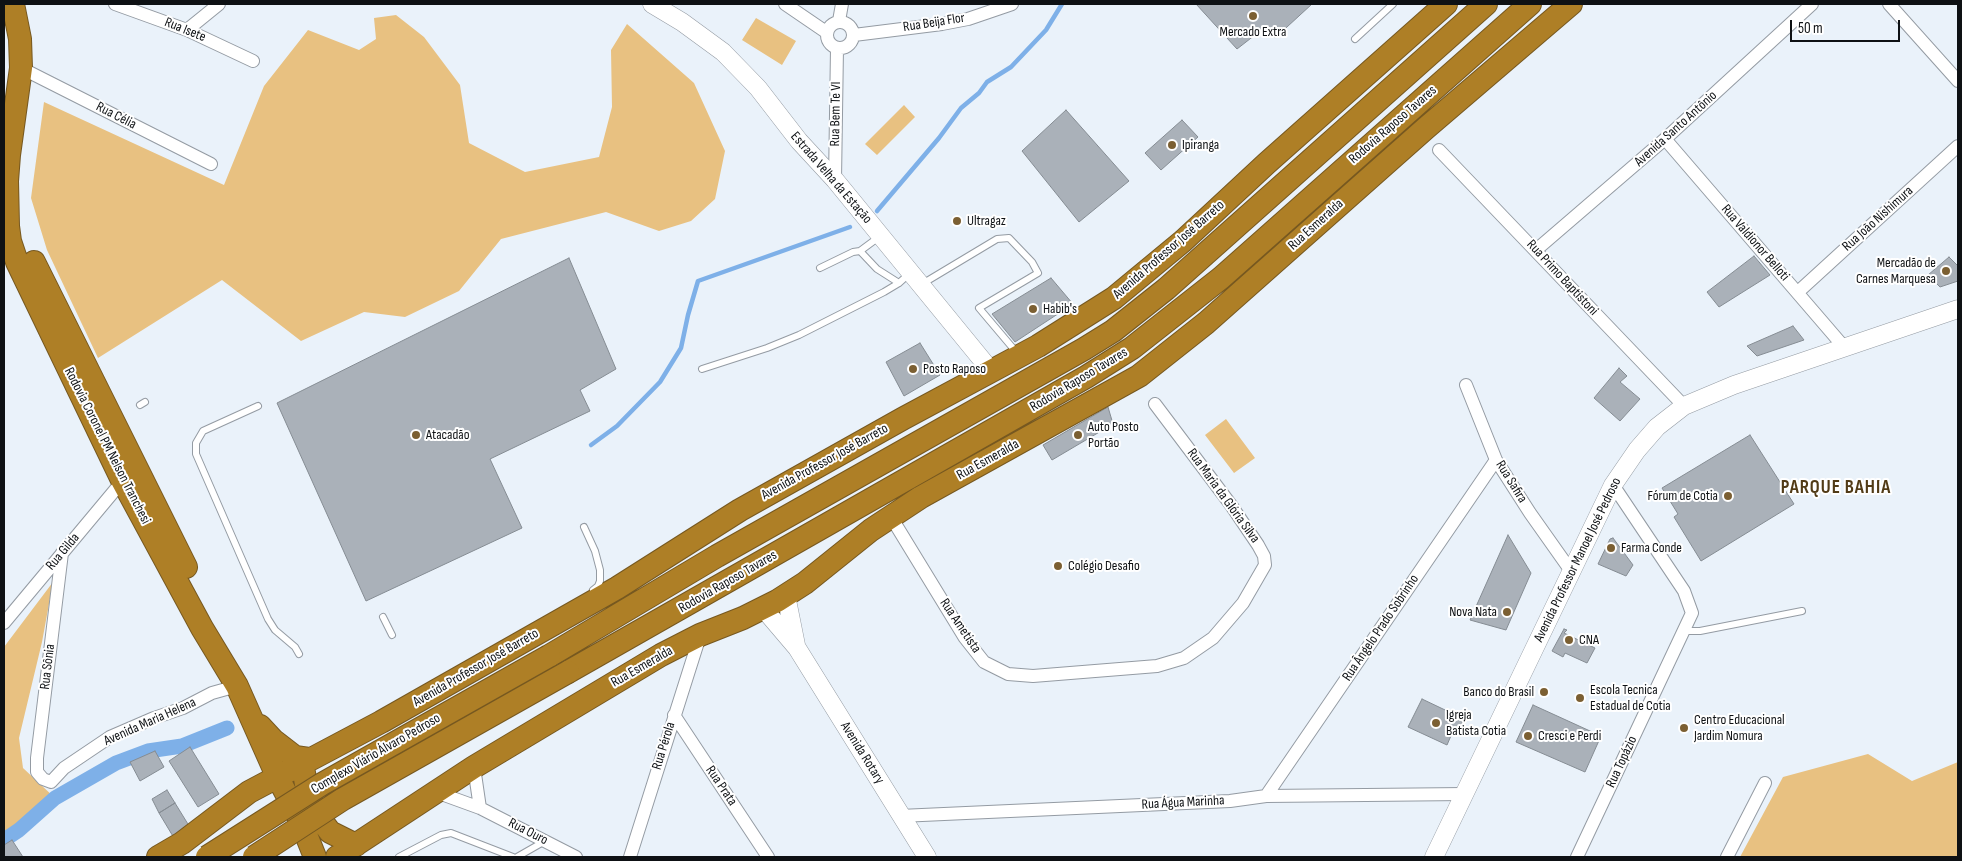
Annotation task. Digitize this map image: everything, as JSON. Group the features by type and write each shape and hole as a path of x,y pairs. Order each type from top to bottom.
{"highway":[{"name":"Avenida Professor José Barreto","path":"158,857 182,842 262,784 381,722 617,588 785,484 992,372 1070,327 1114,298 1183,241 1267,163 1446,4"},
{"name":"Rodovia Raposo Tavares","path":"549,656 717,556 1113,331 1166,289 1486,4"},
{"name":"Rodovia Raposo Tavares","path":"568,672 1078,382 1132,348 1221,278 1530,4"},
{"name":"Rua Esmeralda","path":"338,857 474,767 661,655 700,635 763,608 806,583 871,530 921,497 1139,376 1206,323 1426,128 1571,4"},
{"name":"Rodovia Coronel PM Nelson Tranchesi","path":"15,6 20,39 21,68 9,155 8,226 10,241 17,262 130,474 202,628 233,679 251,716"},
{"path":"549,656 574,634 626,601 842,476 936,418 992,372"},
{"name":"Complexo Viário Álvaro Pedroso","path":"207,857 322,784 549,656"},
{"name":"Complexo Viário Álvaro Pedroso","path":"254,857 343,799 568,672"},
{"path":"251,716 273,740 295,757 305,760 308,795 318,816 330,832 356,845"},
{"path":"251,716 259,757 255,781 262,784"},
{"path":"251,716 262,784 273,802 301,822 315,857"}],"street":[{"name":"Rua Isete","path":"115,4 187,30 253,60"},
{"path":"187,30 220,4"},
{"name":"Estrada Velha da Estação","path":"652,4 682,22 723,52 758,88 799,141 835,180 881,236 910,280 992,372"},
{"path":"785,4 826,32 829,42 838,48 849,45 854,35 852,28 846,23 839,21 829,26 826,32"},
{"path":"839,21 842,4"},
{"name":"Rua Beija Flor","path":"854,35 968,19 1012,4"},
{"name":"Avenida Santo Antônio","path":"1536,250 1666,140 1812,4"},
{"path":"1889,4 1958,81"},
{"name":"Rua Bem Te VI","path":"835,180 838,48"},
{"name":"Rua Célia","path":"21,68 211,164"},
{"name":"Rua Valdionor Belloti","path":"1666,140 1844,347"},
{"name":"Rua João Nishimura","path":"1798,292 1958,146"},
{"name":"Rua Primo Baptistoni","path":"1439,150 1684,406"},
{"name":"Avenida Professor Manoel José Pedroso","path":"1434,857 1613,485 1637,450 1657,427 1684,406 1734,385 1958,309"},
{"name":"Rua Safira","path":"1466,385 1496,460 1530,513 1571,571"},
{"name":"Rua Maria da Glória Silva","path":"1155,404 1258,545 1264,556 1264,565 1243,604 1213,638 1184,658 1156,666"},
{"name":"Rua Ângelo Prado Sobrinho","path":"1266,796 1496,460"},
{"name":"Rua Gilda","path":"4,623 130,474"},
{"name":"Rua Topázio","path":"1578,857 1692,613 1684,591 1613,485"},
{"name":"Rua Ametista","path":"891,517 965,638 984,662 1008,674 1033,676 1156,666"},
{"name":"Rua Sônia","path":"43,778 37,772 37,758 62,553"},
{"name":"Avenida Rotary","path":"786,595 797,648"},
{"name":"Avenida Rotary","path":"763,608 797,648 927,857"},
{"name":"Rua Pérola","path":"630,857 700,635"},
{"name":"Avenida Maria Helena","path":"43,778 51,782 64,768 110,737 183,708 212,693 233,679"},
{"name":"Rua Prata","path":"674,715 768,857"},
{"path":"474,767 480,808"},
{"path":"1727,857 1766,783"},
{"name":"Rua Ouro","path":"436,792 480,808 576,857"},
{"name":"Rua Água Marinha","path":"900,816 1230,801 1266,796 1465,794"}],"lane":[{"path":"1355,39 1393,4"},
{"path":"820,268 853,252 860,251 881,236"},
{"path":"702,368 767,348 799,335 997,239 1009,238 1032,262 1038,273 979,308 1020,356"},
{"path":"860,251 876,269 910,280"},
{"path":"258,406 203,431 196,443 196,454 268,619 275,630 295,647 299,654"},
{"path":"584,527 600,570 598,586 588,593"},
{"path":"464,666 618,583"},
{"path":"1684,631 1700,631 1802,611"},
{"path":"383,617 392,635"},
{"path":"399,857 441,835 450,833 515,857 546,841"}],"shaded area":[{"path":"396,15 424,37 460,85 469,143 525,172 599,157 612,107 611,50 627,24 694,83 725,151 715,199 691,221 659,231 606,212 501,239 459,291 405,317 364,312 301,341 222,280 98,358 47,250 31,198 44,102 224,185 264,86 308,30 359,50 376,39 374,18"},
{"path":"756,18 796,41 782,65 742,40"},
{"path":"904,105 915,117 877,155 865,144"},
{"path":"1226,419 1255,458 1234,473 1205,435"},
{"path":"53,582 42,642 19,738 23,768 55,798 19,830 4,840 4,647"},
{"path":"1868,754 1912,781 1958,762 1958,857 1740,857 1783,777"}],"building":[{"name":"Mercado Extra","path":"1196,4 1312,4 1275,38 1264,28 1237,49"},
{"path":"1066,110 1129,181 1079,222 1022,151"},
{"name":"Ipiranga","path":"1182,120 1198,137 1161,170 1145,153"},
{"path":"1754,256 1770,275 1719,307 1707,292"},
{"name":"Mercadão de Carnes Marquesa","path":"1949,257 1958,266 1958,281 1940,287 1928,275"},
{"name":"Atacadão","path":"569,258 616,369 580,390 590,411 490,459 522,528 366,601 277,403"},
{"name":"Habib's","path":"1051,278 1073,304 1015,342 992,314"},
{"path":"1793,326 1804,340 1757,356 1747,346"},
{"name":"Posto Raposo","path":"920,343 940,375 904,396 886,362"},
{"path":"1619,368 1627,376 1620,382 1640,399 1620,421 1594,398"},
{"name":"Auto Posto Portão","path":"1108,407 1113,424 1052,460 1043,445"},
{"name":"Fórum de Cotia","path":"1750,435 1794,504 1701,561 1674,517 1678,514 1662,488"},
{"path":"1508,535 1531,573 1506,630 1470,620"},
{"path":"1613,538 1633,565 1626,576 1598,564 1610,539"},
{"name":"CNA","path":"1564,629 1567,630 1564,633 1595,648 1587,663 1565,653 1563,657 1552,651"},
{"name":"Igreja Batista Cotia","path":"1422,699 1464,719 1458,731 1453,731 1447,745 1408,727"},
{"path":"1533,705 1601,736 1585,772 1516,742"},
{"path":"190,747 219,794 198,807 169,761"},
{"path":"155,751 164,767 140,781 130,762"},
{"path":"167,790 175,803 159,813 152,799"},
{"path":"175,803 191,829 174,838 159,813"},
{"path":"12,840 23,857 4,857 4,845"}],"waterway":[{"path":"877,211 939,138 961,108 979,93 987,82 1011,67 1046,30 1062,4"},
{"path":"591,445 617,426 660,382 681,348 698,281 850,227"},
{"path":"4,840 19,830 55,798 116,763 148,751 182,746 227,728"}],"place":[{"name":"Mercado Extra","path":"1253,16"},
{"name":"Ipiranga","path":"1172,145"},
{"name":"Ultragaz","path":"957,221"},
{"name":"Mercadão de Carnes Marquesa","path":"1946,271"},
{"name":"Habib's","path":"1033,309"},
{"name":"Posto Raposo","path":"913,369"},
{"name":"Atacadão","path":"416,435"},
{"name":"Auto Posto Portão","path":"1078,435"},
{"name":"Fórum de Cotia","path":"1728,496"},
{"name":"Farma Conde","path":"1611,548"},
{"name":"Colégio Desafio","path":"1058,566"},
{"name":"Nova Nata","path":"1507,612"},
{"name":"CNA","path":"1569,640"},
{"name":"Banco do Brasil","path":"1544,692"},
{"name":"Escola Tecnica Estadual de Cotia","path":"1580,698"},
{"name":"Igreja Batista Cotia","path":"1436,723"},
{"name":"Centro Educacional Jardim Nomura","path":"1684,728"},
{"name":"Cresci e Perdi","path":"1528,736"}],"district":[{"name":"PARQUE BAHIA","path":"1836,488"}]}
